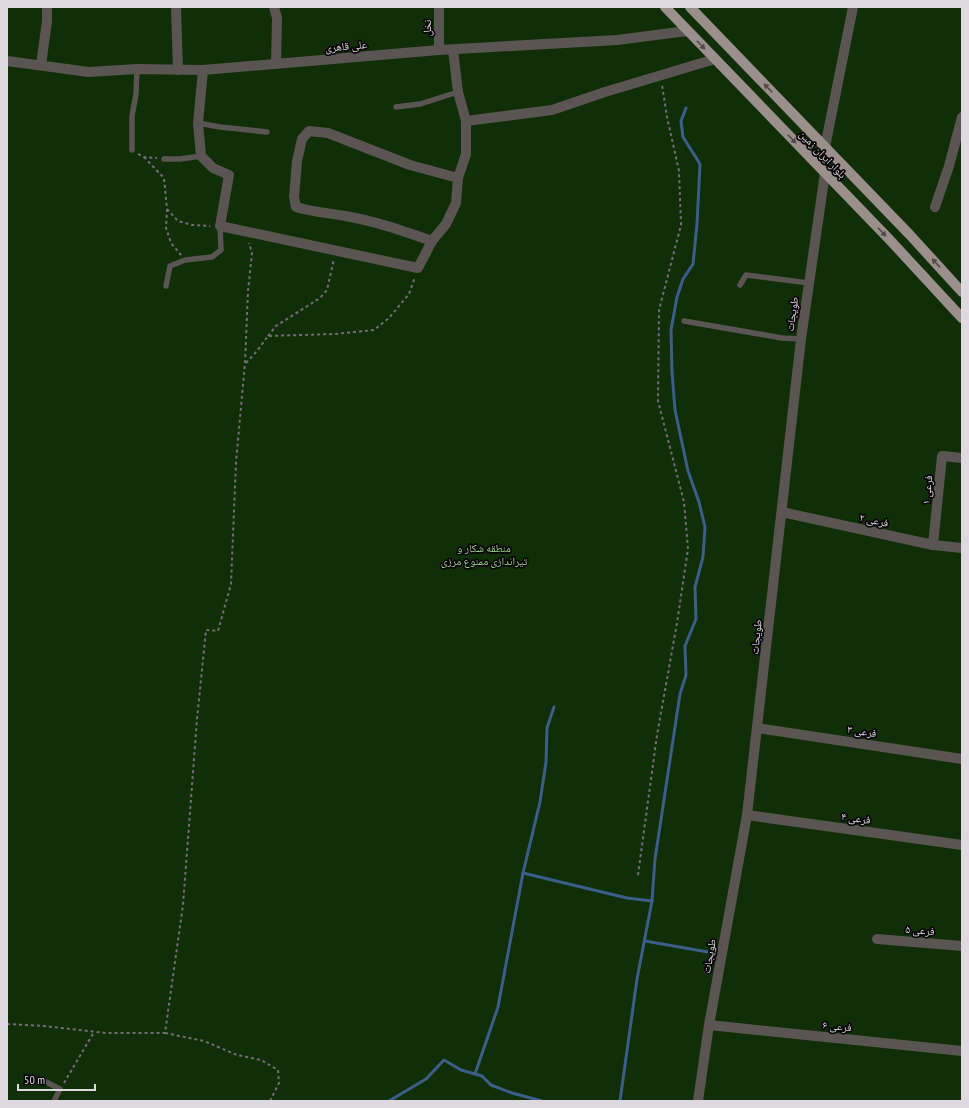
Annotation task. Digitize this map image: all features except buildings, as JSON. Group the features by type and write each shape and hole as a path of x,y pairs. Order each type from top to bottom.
{"main road":[{"name":"بلوار ایران زمین","path":"664,7 888,238 962,318"},
{"name":"بلوار ایران زمین","path":"690,7 910,235 962,292"}],"street":[{"path":"40,65 47,21 47,7"},
{"path":"176,7 178,70"},
{"path":"274,7 277,18 276,64"},
{"name":"نخل","path":"439,50 440,7"},
{"path":"825,147 853,7"},
{"name":"علی قاهری","path":"7,61 89,72 137,69 202,70 439,50 617,40 688,31"},
{"path":"202,70 198,123 201,156 213,168 229,176 220,226 418,268 432,241 446,224 456,203 458,178 466,154 466,121 458,92 453,50"},
{"path":"466,121 552,110 604,92 715,59"},
{"path":"935,207 949,166 962,117"},
{"path":"432,241 387,225 296,207 294,197 302,139 309,131 328,133 410,165 458,178"},
{"name":"طویجات","path":"698,1101 709,1025 747,815 801,339 825,173"},
{"name":"فرعی ۱","path":"933,545 942,456 962,458"},
{"name":"فرعی ۲","path":"782,512 933,545 962,548"},
{"name":"فرعی ۳","path":"758,728 962,759"},
{"name":"فرعی ۴","path":"747,815 962,845"},
{"name":"فرعی ۵","path":"877,939 962,946"},
{"name":"فرعی ۶","path":"709,1025 962,1051"}],"lane":[{"path":"132,150 132,116 136,94 137,69"},
{"path":"396,106 420,104 458,92"},
{"path":"198,123 267,132"},
{"path":"164,159 180,159 201,156"},
{"path":"166,286 170,266 185,260 212,257 221,250 220,226"},
{"path":"740,285 746,276 809,282"},
{"path":"684,321 782,338 801,339"},
{"path":"42,1080 60,1089 54,1101"}],"path":[{"path":"638,874 657,735 677,623 688,549 684,502 658,401 659,310 681,225 679,171 660,76"},
{"path":"132,150 144,157 164,178 167,209 166,228 171,243 185,260"},
{"path":"144,157 164,159"},
{"path":"167,209 178,221 192,225 220,226"},
{"path":"165,1034 183,905 198,704 206,630 218,631 231,584 236,462 246,363 248,291 252,253 250,244 237,230"},
{"path":"246,363 276,326 320,298 327,290 336,251"},
{"path":"268,336 335,334 374,330 390,318 409,294 418,268"},
{"path":"7,1024 44,1026 94,1032 165,1034 204,1041 237,1055 261,1060 278,1070 279,1083 270,1101"},
{"path":"60,1089 94,1032"}],"green space":[{"name":"منطقه شکار و تیراندازی ممنوع مرزی","path":"7,7 962,7 962,1101 7,1101"}],"waterway":[{"path":"620,1101 637,979 652,901 655,859 680,694 686,675 685,646 696,619 695,587 703,557 705,527 699,502 688,471 675,410 672,372 671,330 677,297 683,279 693,264 697,224 700,164 683,137 681,121 686,108"},
{"path":"554,707 547,728 546,762 540,802 523,873 627,898 652,901"},
{"path":"475,1074 498,1007 523,873"},
{"path":"645,941 708,952"},
{"path":"389,1101 426,1079 444,1060 461,1070 482,1076 491,1085 512,1093 542,1101"}]}
